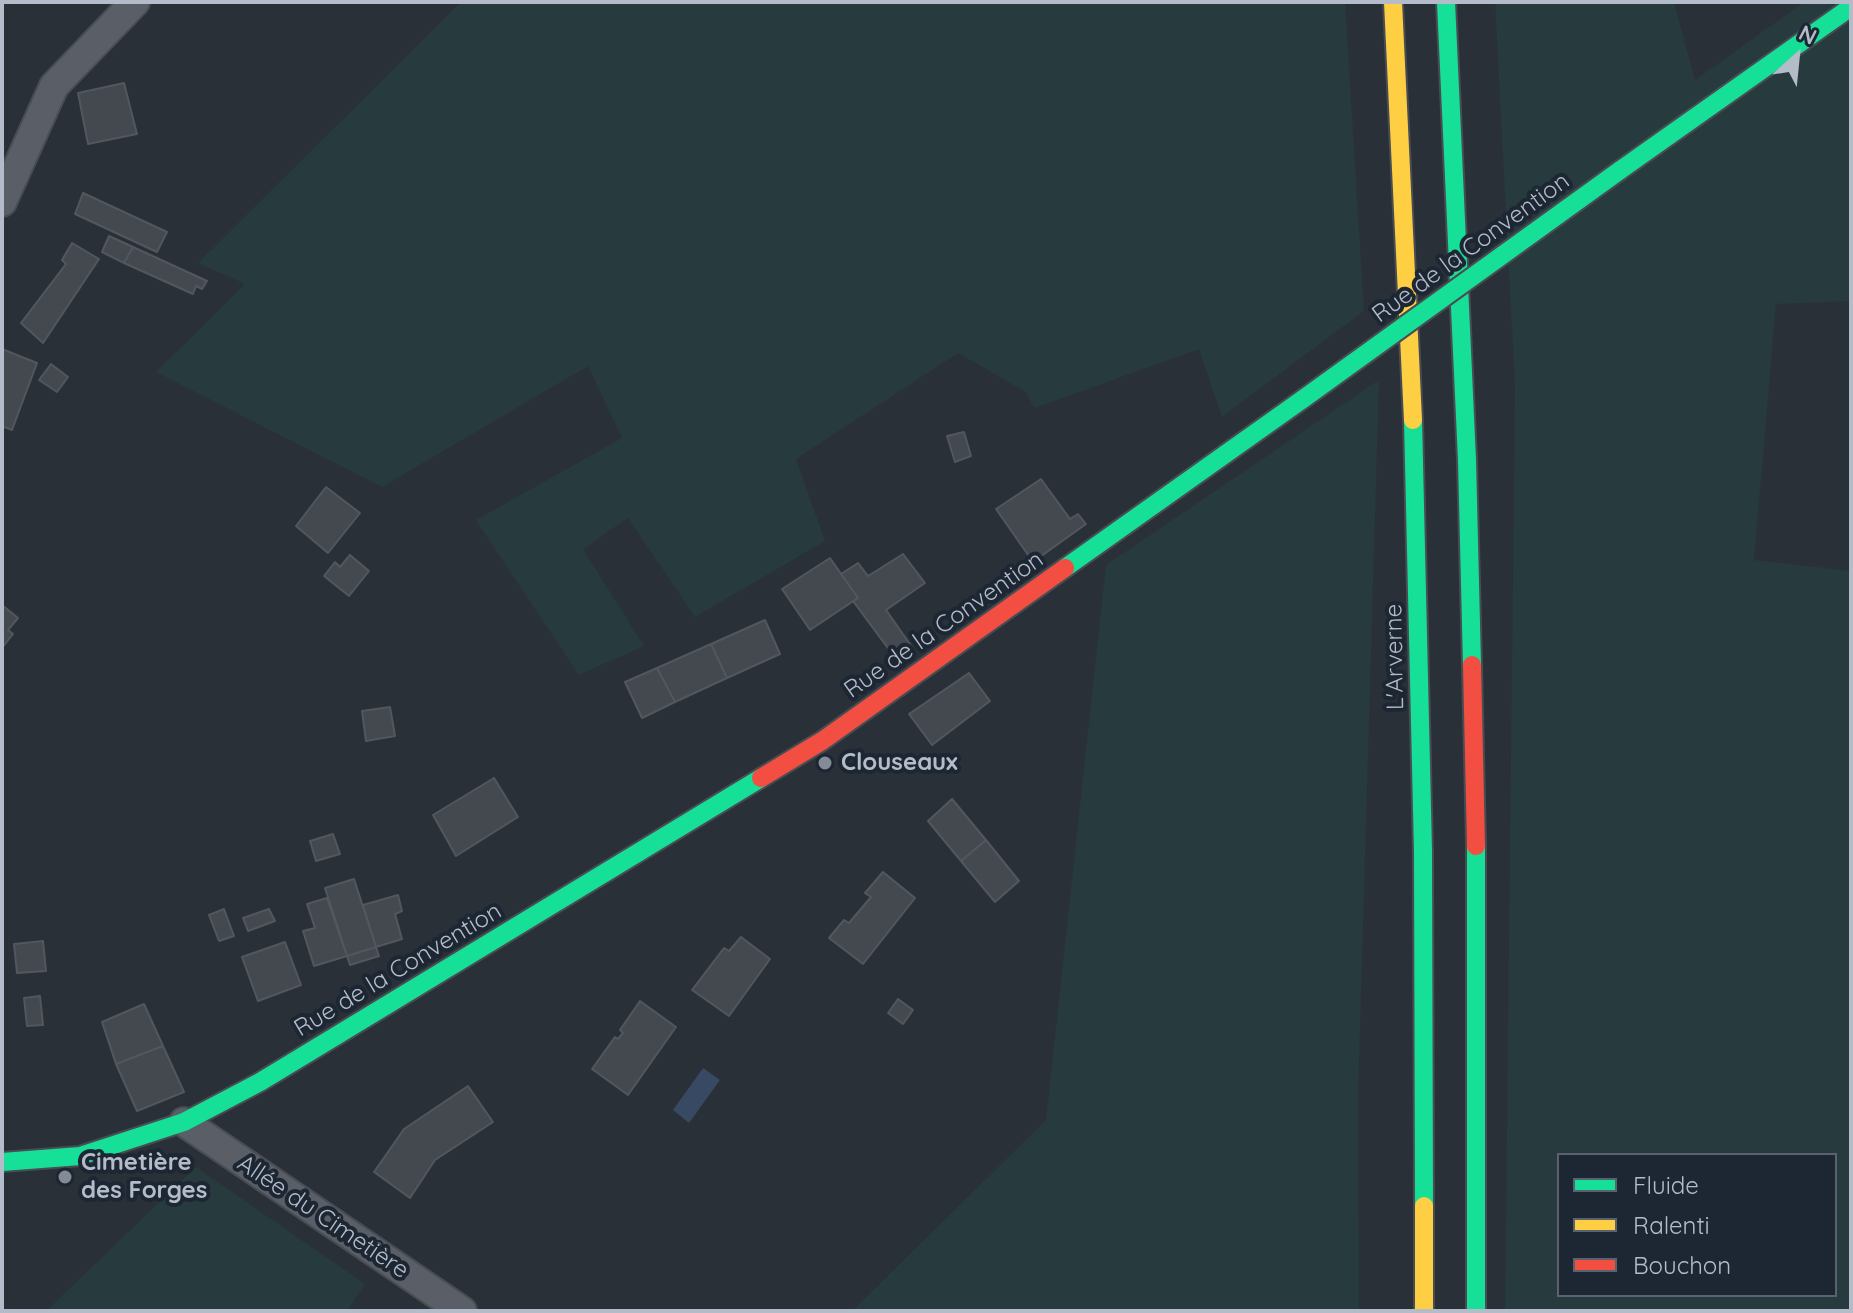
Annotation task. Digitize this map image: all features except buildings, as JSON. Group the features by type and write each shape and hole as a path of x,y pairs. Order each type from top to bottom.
{"main road":[{"name":"L'Arverne","path":"1393,2 1416,503 1423,883 1424,1311"},
{"path":"1446,2 1467,460 1475,778 1476,1311"},
{"name":"Rue de la Convention","path":"2,1162 80,1156 184,1122 260,1082 822,741 1851,7"}],"street":[{"path":"2,202 54,86 135,2"},
{"name":"Allée du Cimetière","path":"184,1122 462,1311"}],"green space":[{"path":"461,2 1345,2 1364,311 1222,417 1199,349 1035,408 1024,391 958,353 796,459 825,541 695,617 628,518 583,549 644,646 579,675 476,520 622,438 588,366 382,487 156,372 245,284 198,263"},
{"path":"1495,2 1674,2 1695,80 1804,2 1851,2 1851,301 1776,304 1754,560 1851,571 1851,1311 1505,1311 1515,386"},
{"path":"1379,380 1358,1097 1359,1311 852,1311 1046,1120 1106,565"},
{"path":"196,1167 365,1284 347,1311 46,1311"}],"water":[{"path":"703,1068 720,1080 689,1123 673,1110"}],"traffic: fast":[{"path":"1446,2 1467,460 1472,665"},
{"path":"1619,171 1851,7"},
{"path":"1303,399 1619,171"},
{"path":"1065,568 1303,399"},
{"path":"1413,420 1423,852 1424,1206"},
{"path":"2,1162 80,1156 184,1122 260,1082 761,778"},
{"path":"1476,846 1476,1311"}],"traffic: slow":[{"path":"1393,2 1413,420"},
{"path":"1424,1206 1424,1311"}],"traffic: jam":[{"path":"761,778 822,741 1065,568"},
{"path":"1472,665 1476,846"}],"place":[{"name":"Clouseaux","path":"825,763"},
{"name":"Cimetière des Forges","path":"65,1177"}]}
